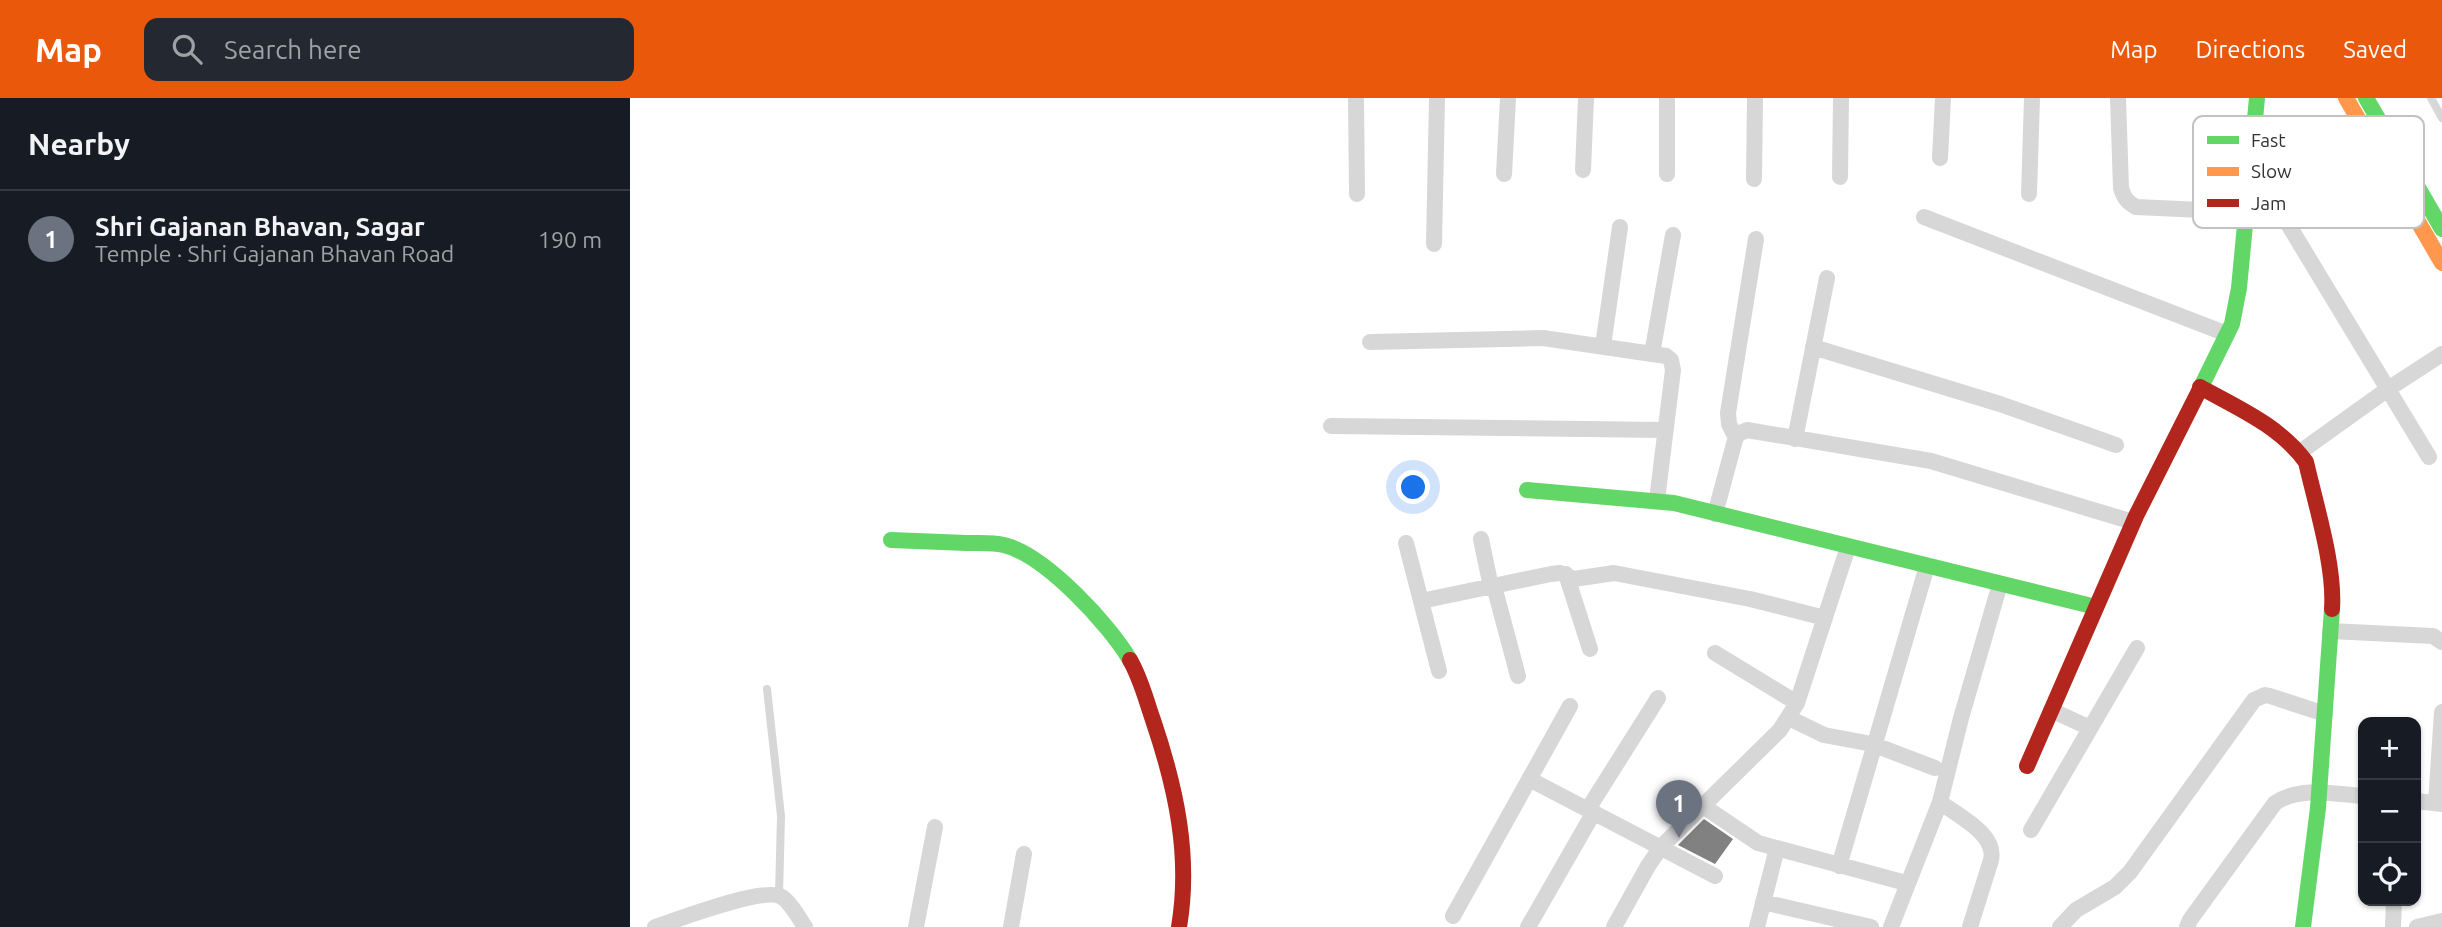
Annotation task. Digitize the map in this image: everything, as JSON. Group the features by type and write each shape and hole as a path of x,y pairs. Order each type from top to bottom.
{"street":[{"path":"1356,98 1356,194"},
{"path":"1434,244 1437,98"},
{"path":"1504,174 1508,98"},
{"path":"1583,170 1586,98"},
{"path":"1667,98 1667,174"},
{"path":"1754,179 1755,98"},
{"path":"1840,177 1841,98"},
{"path":"1940,158 1943,98"},
{"path":"2029,194 2032,98"},
{"path":"2118,98 2121,188 2124,197 2136,207 2193,210"},
{"path":"2255,116 2257,98"},
{"path":"2346,98 2357,116"},
{"path":"2366,98 2377,116"},
{"path":"2424,193 2439,218"},
{"path":"1924,217 2227,334"},
{"path":"1603,346 1620,227"},
{"path":"2027,766 2133,522 2227,334 2236,306 2244,228"},
{"path":"2290,228 2429,457"},
{"path":"2422,228 2442,262"},
{"path":"1651,354 1673,235"},
{"path":"1736,438 1729,424 1728,413 1756,239"},
{"path":"1795,439 1827,278"},
{"path":"1370,342 1543,338 1666,356 1672,365 1657,500"},
{"path":"1813,348 2000,404 2116,445"},
{"path":"2300,452 2442,354"},
{"path":"2200,387 2283,436 2300,452 2306,462 2329,565 2333,598 2325,714 2303,927"},
{"path":"1331,426 1665,430"},
{"path":"1715,514 1736,438 1747,430 1931,461 2133,522"},
{"path":"1527,490 1657,500 2096,607"},
{"path":"1481,539 1518,676"},
{"path":"891,540 1002,544 1015,547 1027,553 1089,606 1116,640 1135,669 1167,763 1181,825 1185,874 1179,927"},
{"path":"1406,543 1439,671"},
{"path":"1614,927 1661,847 1785,724 1797,703 1848,547"},
{"path":"1839,866 1927,566"},
{"path":"1421,601 1551,574 1566,574 1574,579 1614,573 1750,599 1825,618"},
{"path":"1566,574 1590,649"},
{"path":"1891,927 1940,802 1941,776 2000,584"},
{"path":"2330,631 2433,636 2442,642"},
{"path":"2031,830 2137,648"},
{"path":"1715,653 1797,703"},
{"path":"2060,927 2076,910 2115,887 2130,872 2254,700 2265,695 2325,714"},
{"path":"1528,927 1591,811 1658,698"},
{"path":"1453,916 1570,706"},
{"path":"2051,710 2090,728"},
{"path":"2421,802 2439,804 2442,712"},
{"path":"1785,724 1873,751 1941,776"},
{"path":"1529,779 1715,876"},
{"path":"2187,927 2275,803 2288,796 2319,792 2358,796"},
{"path":"1940,802 1983,834 1992,845 1991,860 1970,927"},
{"path":"1703,806 1750,839 1906,883"},
{"path":"916,927 935,827"},
{"path":"1757,927 1777,848"},
{"path":"1011,927 1024,854"},
{"path":"655,927 756,895 779,895 805,927"},
{"path":"1763,902 1871,927"},
{"path":"2393,927 2394,906"},
{"path":"2417,927 2442,921"}],"lane":[{"path":"2431,98 2442,118"},
{"path":"767,689 781,816 779,895"}],"building":[{"path":"1704,819 1733,839 1715,864 1678,845"}],"traffic: fast":[{"path":"2255,116 2257,98"},
{"path":"2366,98 2376,116"},
{"path":"2424,198 2442,229"},
{"path":"2200,389 2232,324 2239,288 2245,228"},
{"path":"1527,490 1674,503 2096,607"},
{"path":"891,540 995,543 1020,551 1056,576 1092,610 1130,660"},
{"path":"2303,927 2318,808 2332,609"}],"traffic: slow":[{"path":"2346,98 2356,116"},
{"path":"2422,228 2442,263"}],"traffic: jam":[{"path":"2200,387 2271,428 2296,449 2306,462 2328,555 2332,609"},
{"path":"2027,766 2136,516 2200,389"},
{"path":"1130,660 1153,720 1179,822 1183,874 1179,927"}],"place":[{"name":"Shri Gajanan Bhavan, Sagar","path":"1679,838"}]}
